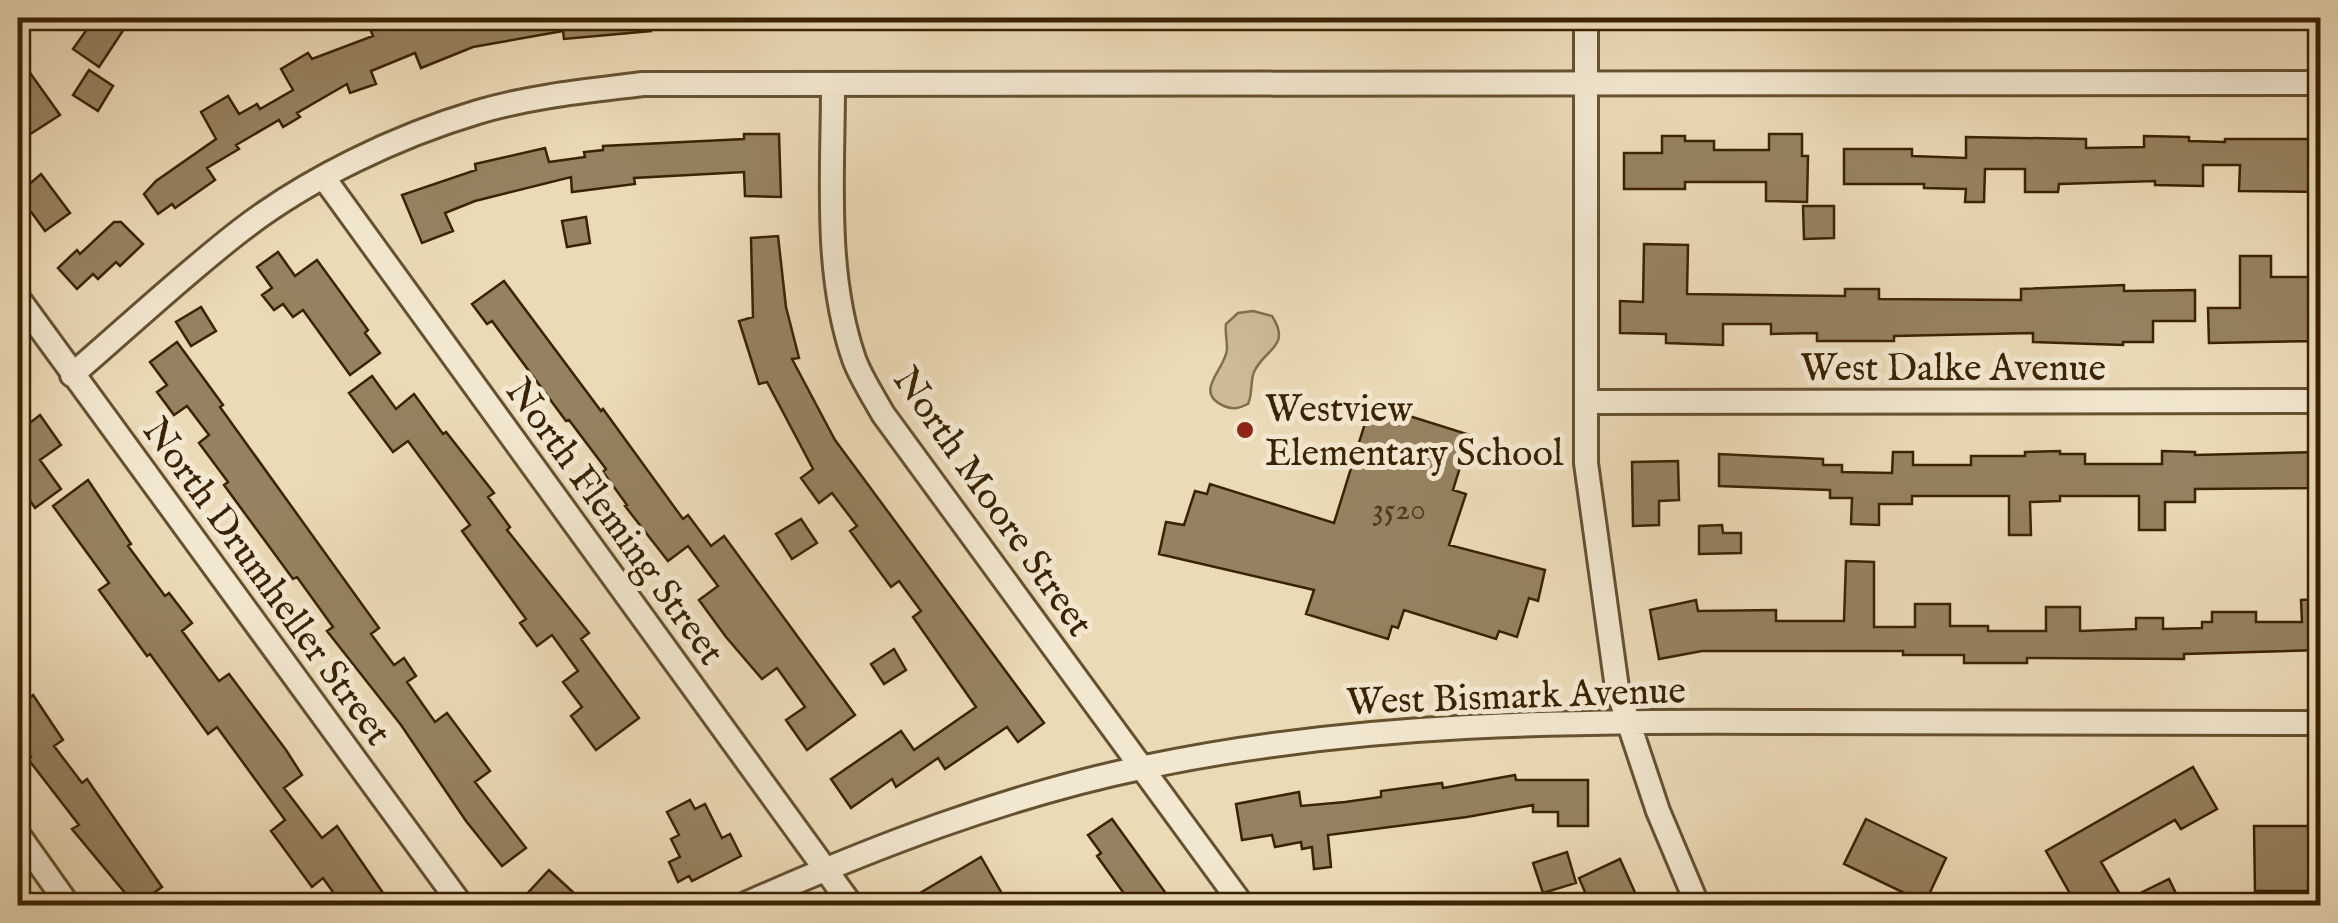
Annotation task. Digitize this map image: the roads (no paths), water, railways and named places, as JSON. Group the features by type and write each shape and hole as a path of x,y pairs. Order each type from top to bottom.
{"street":[{"path":"1586,18 1586,462 1617,688 1658,811 1698,906"},
{"path":"72,375 243,229 324,178 405,137 479,111 552,95 643,84 2320,83"},
{"name":"North Moore Street","path":"833,85 834,260 855,361 882,414 1243,906"},
{"name":"North Fleming Street","path":"324,178 852,906"},
{"name":"North Drumheller Street","path":"18,298 462,906"},
{"name":"West Dalke Avenue","path":"1586,402 2320,402"},
{"name":"West Bismark Avenue","path":"740,906 892,841 995,808 1142,767 1308,740 1442,726 1630,721 2320,724"},
{"path":"18,834 69,906"}],"place":[{"name":"Westview Elementary School","path":"1245,430"}]}
